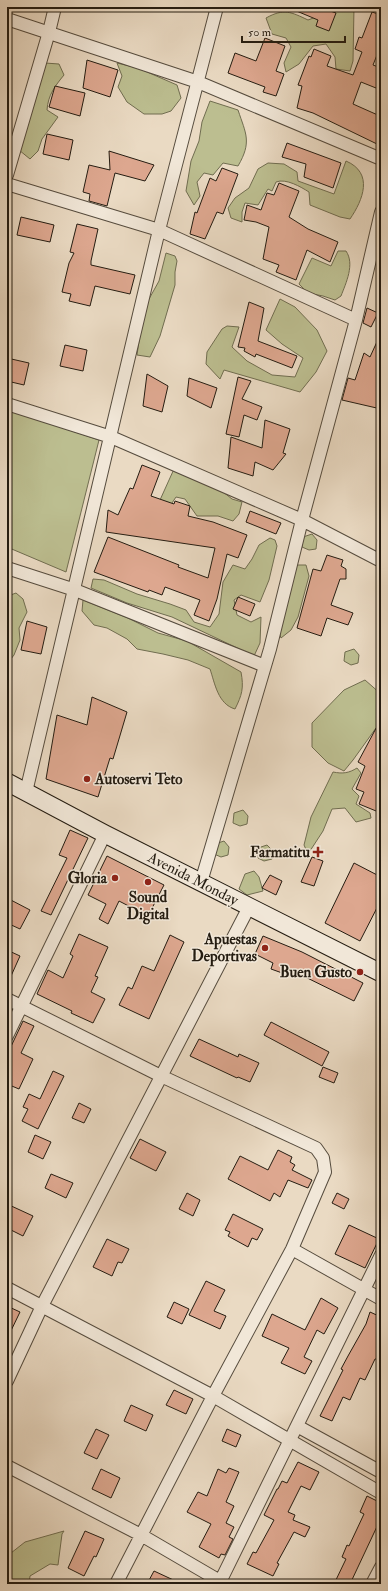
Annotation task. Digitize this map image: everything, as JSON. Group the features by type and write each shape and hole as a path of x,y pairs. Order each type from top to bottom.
{"main road":[{"name":"Avenida Monday","path":"7,782 105,834 381,973"}],"street":[{"path":"7,175 55,7"},
{"path":"26,792 159,230 217,7"},
{"path":"7,19 198,82 381,159"},
{"path":"7,184 159,230 356,320"},
{"path":"201,882 265,666 302,520 356,320 377,255 381,212"},
{"path":"7,404 111,437 302,520 381,561"},
{"path":"7,568 75,590 265,666"},
{"path":"7,1036 105,834"},
{"path":"7,1381 42,1306 249,907"},
{"path":"7,999 161,1076 316,1148 323,1158 325,1172 292,1249 213,1396 116,1584"},
{"path":"292,1249 381,1299"},
{"path":"7,1466 141,1536 222,1583 381,1255"},
{"path":"7,1288 213,1396 381,1493"},
{"path":"297,1426 381,1472"},
{"path":"372,1584 381,1567"}],"green space":[{"path":"321,7 354,7 353,61 350,71 336,69 335,57 326,44 313,46 299,64 286,72 284,63 291,47 286,38 272,34 266,18 278,13 287,12 308,20 316,17"},
{"path":"45,63 59,64 64,75 52,91 47,110 58,117 42,139 38,151 30,159 19,150"},
{"path":"117,63 138,68 177,85 181,98 171,111 162,114 144,114 127,102 118,87 122,76"},
{"path":"210,101 238,110 245,132 246,144 238,166 223,163 213,175 204,173 197,182 200,196 194,205 186,191 191,161 199,141 202,122"},
{"path":"346,161 355,166 360,172 363,180 362,195 359,204 350,219 340,217 310,205 309,192 284,181 276,182 272,191 268,189 258,205 245,203 242,212 242,222 231,218 228,208 235,198 249,188 258,169 268,163 284,164 297,172 298,181 334,194"},
{"path":"338,251 346,251 350,262 349,274 341,296 335,300 308,293 299,284 312,258 331,266"},
{"path":"166,253 175,256 177,261 175,285 160,336 150,357 137,355 139,341 139,317 159,281"},
{"path":"280,299 295,307 317,330 327,351 316,372 300,392 224,370 220,379 206,364 207,352 222,329 227,326 239,327 232,347 247,361 272,375 295,377 303,358 282,344 266,330"},
{"path":"7,409 99,440 66,572 7,547"},
{"path":"174,469 217,487 232,499 242,502 239,514 233,521 218,516 197,516 185,499 176,497 170,506 158,534 149,539 143,532"},
{"path":"312,534 317,540 316,549 309,550 302,547 303,537"},
{"path":"270,538 275,540 277,546 269,580 260,602 241,595 234,600 237,615 251,622 261,617 260,643 254,656 172,617 127,603 91,588 93,579 104,580 137,594 186,610 194,622 210,627 219,614 223,582 233,565 245,569 259,545"},
{"path":"296,565 306,565 309,576 298,617 291,630 281,638 278,629"},
{"path":"16,593 23,599 27,612 19,628 20,640 14,655 7,664 8,596"},
{"path":"83,600 128,618 158,633 187,641 241,672 242,691 235,709 225,703 221,698 210,669 188,660 137,649 127,639 107,628 94,625 82,611"},
{"path":"354,649 359,655 358,663 351,665 344,661 345,652"},
{"path":"365,680 381,694 381,730 376,728 344,771 328,763 312,747 312,723 344,690"},
{"path":"357,768 361,773 352,789 359,796 356,804 370,813 371,818 356,822 345,808 332,809 323,831 308,854 304,845 311,817 333,772 346,773"},
{"path":"243,810 248,816 247,824 240,826 233,823 234,813"},
{"path":"224,841 229,847 228,855 221,857 214,854 215,844"},
{"path":"267,845 273,851 272,859 264,861 258,858 258,848"},
{"path":"254,871 259,877 263,891 247,895 239,889 245,874"},
{"path":"64,1531 62,1534 58,1565 50,1564 30,1576 29,1584 7,1584 7,1552 11,1553 25,1542"}],"building":[{"path":"287,7 319,7 336,13 329,31 316,26 318,20"},
{"path":"372,12 381,15 381,45 373,65 381,68 381,73 376,88 361,82 353,104 380,116 377,144 313,113 297,108 302,86 298,85 309,56 311,57 314,49 331,56 327,66 353,75 362,52 355,49 359,37 362,38"},
{"path":"265,38 285,46 276,71 284,74 276,96 263,92 265,87 228,73 235,53 256,61"},
{"path":"87,60 118,70 110,97 83,88"},
{"path":"55,86 85,93 80,116 49,107"},
{"path":"47,134 73,140 69,160 43,154"},
{"path":"287,143 341,163 333,188 304,177 306,164 282,157"},
{"path":"109,151 154,165 145,181 115,173 107,206 89,201 90,194 83,192 89,165 110,170"},
{"path":"222,168 238,174 223,214 217,212 205,239 190,234 195,212 197,213 210,178 216,181"},
{"path":"279,183 299,191 289,217 308,229 338,242 330,262 307,250 296,280 276,272 279,265 263,259 269,227 256,222 244,220 247,205 261,210 267,193 274,195"},
{"path":"21,217 54,225 50,242 17,235"},
{"path":"77,224 98,229 91,265 135,275 130,294 95,286 90,306 69,301 71,294 62,292 69,263 74,253 70,252"},
{"path":"249,302 264,308 258,341 297,356 292,368 256,354 255,357 244,351 245,348 238,347"},
{"path":"367,308 378,313 371,327 363,323"},
{"path":"381,333 381,409 342,400 348,378 355,380 364,353 370,357"},
{"path":"65,345 87,350 83,371 60,366"},
{"path":"7,358 29,363 24,385 7,381"},
{"path":"147,374 168,386 162,412 143,406"},
{"path":"238,377 251,381 242,399 262,407 257,420 244,415 239,437 226,434"},
{"path":"189,378 217,388 211,408 187,396"},
{"path":"265,420 290,429 283,453 286,454 273,470 255,462 253,476 228,468 231,437 262,448"},
{"path":"142,465 160,472 151,496 174,504 175,501 190,506 188,516 213,522 247,535 238,558 227,554 217,599 209,621 194,615 200,600 165,587 162,595 149,590 148,592 94,572 108,537 179,565 178,567 208,578 215,548 106,532 108,510 118,515 130,488 133,489"},
{"path":"250,511 281,523 276,534 246,522"},
{"path":"327,555 343,560 341,566 346,569 346,579 340,579 331,605 353,613 348,625 327,618 321,636 297,628 313,569 321,571"},
{"path":"238,597 255,604 250,616 233,609"},
{"path":"27,621 47,627 41,654 21,650"},
{"path":"92,697 127,712 113,759 110,758 98,797 46,779 57,715 87,725"},
{"path":"381,719 381,813 359,804 364,792 356,789 365,766 358,762"},
{"path":"70,830 88,838 51,915 41,911 67,858 59,855"},
{"path":"107,856 164,885 148,916 119,901 108,924 99,919 106,904 88,895"},
{"path":"312,857 323,861 314,886 301,882"},
{"path":"354,863 381,877 381,900 360,941 325,923"},
{"path":"270,875 282,881 276,895 262,888"},
{"path":"7,898 30,910 20,929 7,923"},
{"path":"79,934 108,947 95,976 98,977 91,992 105,999 93,1023 71,1013 72,1011 37,994 48,970 63,978 73,956 70,954"},
{"path":"170,935 184,942 149,1019 119,1005 128,987 132,989 142,966 154,971"},
{"path":"263,936 302,952 363,983 354,1001 287,968 285,974 271,969 273,963 255,954"},
{"path":"7,950 20,956 7,985"},
{"path":"23,1021 34,1026 21,1053 33,1059 19,1089 7,1084 7,1055"},
{"path":"271,1022 329,1052 322,1066 264,1035"},
{"path":"199,1039 238,1057 239,1054 259,1063 250,1082 238,1077 237,1078 190,1056"},
{"path":"323,1067 338,1073 334,1083 319,1077"},
{"path":"53,1071 64,1076 38,1129 22,1121 28,1109 23,1107 29,1094 40,1099"},
{"path":"79,1103 91,1109 84,1123 72,1118"},
{"path":"35,1135 51,1142 43,1159 28,1152"},
{"path":"140,1139 166,1152 156,1171 130,1158"},
{"path":"278,1150 292,1157 290,1162 295,1165 292,1170 312,1180 308,1188 288,1180 280,1197 274,1193 270,1201 228,1179 240,1156 268,1170"},
{"path":"51,1174 73,1183 66,1198 45,1188"},
{"path":"187,1193 200,1200 193,1216 179,1209"},
{"path":"337,1193 349,1199 344,1209 332,1203"},
{"path":"7,1204 33,1216 23,1236 7,1228"},
{"path":"233,1214 263,1229 257,1240 252,1238 248,1247 228,1236 230,1232 225,1230"},
{"path":"349,1225 379,1239 365,1268 335,1254"},
{"path":"107,1239 129,1249 122,1263 118,1262 112,1276 93,1267"},
{"path":"206,1281 225,1290 214,1311 226,1316 220,1329 189,1315"},
{"path":"321,1298 338,1308 324,1334 317,1330 304,1357 312,1361 305,1374 281,1363 289,1348 262,1336 272,1314 305,1330"},
{"path":"174,1302 189,1309 182,1324 167,1317"},
{"path":"7,1306 20,1312 7,1339"},
{"path":"370,1312 381,1317 381,1351 377,1359 375,1359 365,1380 360,1378 350,1400 343,1397 332,1421 320,1416 343,1370 341,1369 366,1324"},
{"path":"174,1390 193,1399 186,1414 166,1405"},
{"path":"131,1405 153,1415 146,1431 124,1421"},
{"path":"96,1429 109,1435 97,1459 84,1453"},
{"path":"227,1429 241,1435 236,1447 222,1441"},
{"path":"298,1462 319,1472 310,1490 301,1486 288,1512 295,1515 293,1520 310,1527 305,1537 294,1532 277,1563 279,1564 273,1576 247,1564 253,1552 256,1553 274,1520 264,1515 277,1489 282,1481 287,1483"},
{"path":"229,1468 239,1472 226,1502 234,1506 226,1523 234,1527 229,1537 233,1539 225,1555 221,1554 219,1558 199,1547 211,1524 187,1512 198,1492 207,1496 218,1469 226,1473"},
{"path":"101,1469 120,1478 111,1498 92,1489"},
{"path":"367,1496 381,1503 381,1518 350,1584 334,1584 346,1559 342,1557 347,1545 349,1546 364,1514 360,1512"},
{"path":"85,1531 104,1539 96,1557 94,1556 84,1576 68,1568"},
{"path":"154,1571 182,1584 147,1584"}],"place":[{"name":"Autoservi Teto","path":"87,779"},
{"name":"Farmatitu","path":"318,852"},
{"name":"Gloria","path":"115,878"},
{"name":"Sound Digital","path":"148,882"},
{"name":"Apuestas Deportivas","path":"265,948"},
{"name":"Buen Gusto","path":"360,972"}]}
